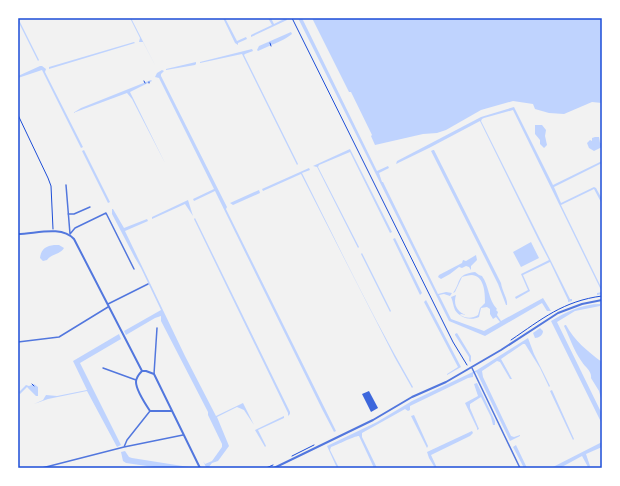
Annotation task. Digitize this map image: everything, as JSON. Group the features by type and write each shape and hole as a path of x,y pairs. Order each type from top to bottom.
{"street":[{"path":"66,184 70,234 74,239 142,371"},
{"path":"68,214 74,214 90,207"},
{"path":"70,234 75,228 106,213 134,269"},
{"path":"18,234 53,232 70,234"},
{"path":"18,342 59,337 108,306 148,284"},
{"path":"274,468 359,428 412,397 472,369 558,313 582,304 602,300"},
{"path":"158,328 154,374 200,468"},
{"path":"103,368 136,380"},
{"path":"472,369 520,468"},
{"path":"150,411 137,386 136,380 142,371 146,370 154,374"},
{"path":"150,411 172,411"},
{"path":"124,447 127,440 150,411"},
{"path":"42,468 124,447 183,435"}],"path":[{"path":"292,18 453,342 468,366 472,364"},
{"path":"18,115 51,186 53,232"},
{"path":"510,340 526,330"},
{"path":"288,458 319,442"},
{"path":"266,468 276,464"}],"water":[{"path":"18,18 39,60 38,61 18,21"},
{"path":"131,18 156,67 143,42 139,42 140,38"},
{"path":"223,18 225,18 237,41 246,37 247,39 238,43 238,45 235,43"},
{"path":"268,18 271,18 274,24 286,18 287,20 251,37 251,35 272,25"},
{"path":"298,18 302,18 377,171 388,166 389,168 379,173 382,182 438,294 446,292 452,293 450,296 444,294 439,295 451,319 484,331 500,322 496,317 493,319 490,314 490,309 487,307 481,308 479,317 473,319 469,319 460,315 469,318 476,316 478,315 480,308 485,303 485,295 480,279 471,275 462,277 469,273 475,272 482,276 492,301 497,309 497,315 501,321 543,298 551,311 547,311 542,303 485,336 449,321"},
{"path":"312,18 602,18 602,103 592,102 564,114 549,113 535,109 533,104 513,101 481,110 446,130 437,133 423,134 375,145 371,136 372,135 351,92 349,92"},
{"path":"291,32 292,34 284,39 258,51 257,50 259,46"},
{"path":"134,42 135,43 49,69 49,67"},
{"path":"252,49 253,51 244,55 298,164 297,165 242,54 200,63"},
{"path":"196,62 195,65 166,70 166,69"},
{"path":"40,66 46,69 45,72 83,147 81,148 42,70 18,78 18,76"},
{"path":"162,70 164,71 161,76 227,207 226,209 336,431 334,432 215,191 194,201 193,199 214,189 159,78 155,77 157,73"},
{"path":"151,80 152,81 130,92 165,163 132,99 127,93 73,113 81,108"},
{"path":"514,107 553,185 602,161 602,163 554,187 561,203 594,187 602,199 602,204 594,189 561,205 602,289 602,292 513,110 484,118 481,121 572,301 568,302 550,262 523,275 530,291 516,299 515,297 528,290 521,274 549,260 480,121 396,164 397,161 481,117"},
{"path":"535,125 542,125 546,130 545,136 547,145 544,148 540,144 540,140 535,134"},
{"path":"599,137 602,147 594,151 589,148 587,143 590,140 592,141 592,138"},
{"path":"350,149 392,232 390,233 350,152 319,165 318,167 359,247 358,248 317,167 313,166"},
{"path":"84,150 110,202 108,203 82,151"},
{"path":"433,150 501,283 507,300 507,305 498,284 431,151"},
{"path":"309,168 310,170 302,173 370,308 413,387 412,388 395,358 301,174 263,191 262,189"},
{"path":"259,190 260,193 233,205 230,203"},
{"path":"188,200 193,216 185,204 152,219 152,217"},
{"path":"112,209 124,228 147,219 148,221 125,231 185,356 216,416 243,403 254,425 244,410 237,407 217,417 229,446 218,461 212,463 208,468 206,467 203,461 205,464 212,461 222,447 222,444 208,415 208,412 161,321 161,316 126,335 124,331 161,310 141,268 112,214"},
{"path":"195,218 290,412 288,416 288,413 194,219"},
{"path":"395,238 422,293 420,295 393,239"},
{"path":"531,242 539,258 521,267 513,252"},
{"path":"59,245 64,248 60,252 43,261 40,258 43,250 46,247"},
{"path":"362,253 391,311 390,312 361,254"},
{"path":"476,255 477,260 471,266 471,270 466,266 462,268 459,267 441,279 438,277 439,275 462,263 463,260 466,261"},
{"path":"462,277 455,292 453,293 460,279"},
{"path":"456,295 456,307 466,315 460,315 457,313 451,297"},
{"path":"426,300 461,367 447,375 458,367 424,302"},
{"path":"600,304 600,306 575,311 557,322 602,414 602,424 551,321 574,309 587,305"},
{"path":"565,325 582,345 602,362 602,402 599,391 591,378 589,371 577,353 564,326"},
{"path":"540,328 543,331 542,334 535,338 533,333"},
{"path":"457,333 471,356 471,362 469,361 469,357 455,335"},
{"path":"119,334 121,339 80,363 121,445 117,447 87,391 48,399 34,404 43,400 46,395 57,396 87,390 73,361"},
{"path":"528,338 534,354 550,386 549,387 540,368 525,344 501,359 512,379 510,379 500,362 497,361 482,371 483,377 511,436 520,436 510,441 476,372 473,374 473,377 410,406 410,410 408,411 405,409 362,433 362,437 377,468 374,468 359,436 353,437 331,447 330,450 339,468 337,468 327,446 377,422 412,401 477,370"},
{"path":"477,383 495,421 495,425 493,425 491,417 481,397 470,404 470,408 479,429 477,430 465,403 478,396 474,384"},
{"path":"34,384 38,387 38,396 36,396 27,387 20,394 19,392 26,385 29,386"},
{"path":"552,390 574,439 573,440 550,391"},
{"path":"414,415 428,446 427,448 411,416"},
{"path":"284,416 284,418 258,430 266,446 265,447 255,430"},
{"path":"472,431 473,433 470,436 431,455 437,468 435,468 427,452"},
{"path":"602,442 602,447 586,454 590,466 588,467 582,456 560,468 551,468"},
{"path":"516,445 527,468 524,468 513,447"},
{"path":"125,451 129,457 132,458 195,468 161,468 126,463 123,461 121,452"}],"building":[{"path":"369,391 378,408 371,412 362,394"}]}
